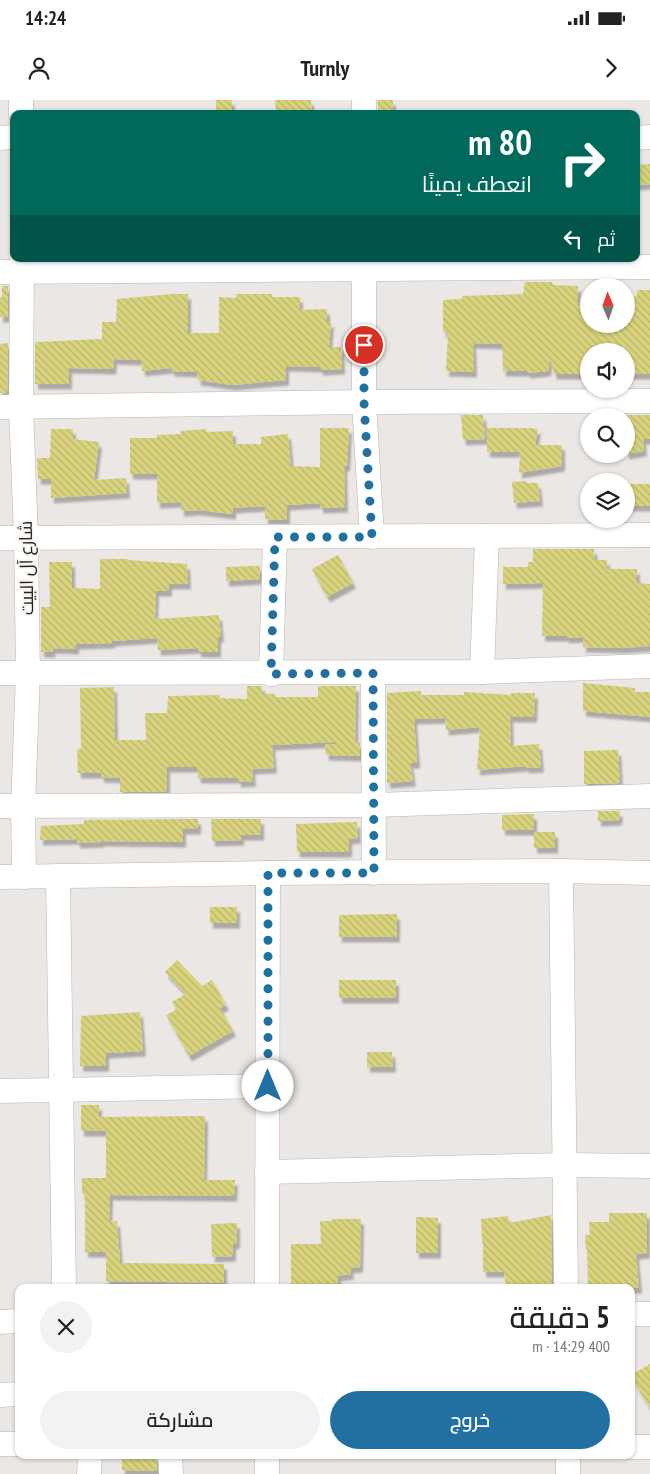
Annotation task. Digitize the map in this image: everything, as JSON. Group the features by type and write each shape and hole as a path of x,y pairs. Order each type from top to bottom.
{"street":[{"path":"15,268 266,264 481,264 650,267"},
{"path":"364,264 364,402 372,537"},
{"name":"شارع آل البيت","path":"15,268 10,407 26,538 28,673 24,876"},
{"path":"10,407 650,400"},
{"path":"482,672 487,536"},
{"path":"0,538 650,536"},
{"path":"271,674 275,537"},
{"path":"0,673 271,674 482,672 650,666"},
{"path":"373,673 374,873"},
{"path":"0,806 374,805 650,796"},
{"path":"561,871 566,1284"},
{"path":"0,877 561,871 650,873"},
{"path":"267,1284 268,873"},
{"path":"58,876 64,1284"},
{"path":"0,1091 268,1086"},
{"path":"267,1172 565,1165 650,1166"},
{"path":"635,1314 650,1314"},
{"path":"0,1322 15,1322"},
{"path":"0,1395 15,1394"},
{"path":"0,1444 15,1444"},
{"path":"635,1447 650,1447"},
{"path":"89,1474 90,1459"},
{"path":"170,1459 171,1474"},
{"path":"267,1459 267,1474"},
{"path":"568,1459 568,1474"}],"building":[{"path":"216,100 232,100 232,110 216,110"},
{"path":"275,100 311,100 312,110 276,110"},
{"path":"378,100 393,100 393,110 378,110"},
{"path":"650,164 650,184 640,185 640,165"},
{"path":"525,282 552,282 553,285 578,286 577,303 580,303 580,333 635,333 635,296 637,296 637,290 650,290 650,374 635,374 635,343 580,343 580,374 554,374 550,358 548,371 527,373 527,371 503,371 502,344 473,343 474,372 446,371 448,332 443,332 443,300 462,299 462,296 523,294"},
{"path":"2,286 8,286 8,317 0,317"},
{"path":"188,294 188,333 219,333 219,297 236,298 236,294 272,294 272,297 300,297 300,310 327,309 327,322 331,322 329,347 341,347 342,369 320,370 320,367 286,366 286,380 232,385 198,380 197,372 171,371 171,368 142,371 141,360 114,359 113,369 69,368 69,384 35,384 35,342 102,339 102,322 116,322 117,299"},
{"path":"8,343 7,393 0,393 0,344"},
{"path":"461,415 483,415 485,439 463,440"},
{"path":"635,415 650,415 650,439 643,439 644,451 635,452"},
{"path":"320,428 349,428 347,466 344,466 345,507 320,508 320,503 287,505 287,520 265,519 265,506 233,508 233,514 198,510 181,511 181,502 157,503 157,474 130,474 130,438 157,438 157,435 181,434 181,431 206,429 207,432 233,431 233,444 261,444 261,437 288,434 291,466 320,467"},
{"path":"487,428 538,429 535,445 562,445 562,466 519,473 520,452 487,452"},
{"path":"51,429 73,429 73,439 99,442 94,480 126,478 127,493 51,498 51,479 38,479 37,458 50,458"},
{"path":"526,481 526,483 538,483 540,501 514,503 512,482"},
{"path":"635,484 650,484 650,506 635,506"},
{"path":"533,549 594,549 595,560 607,560 607,569 637,569 637,583 650,584 650,646 623,648 583,647 583,637 542,636 543,583 503,584 503,567 528,567 528,562 533,562"},
{"path":"338,555 353,583 327,597 312,569"},
{"path":"100,559 128,559 187,564 188,584 169,584 169,591 156,591 155,619 219,615 221,637 218,637 218,652 198,652 198,648 158,650 157,638 112,641 112,643 76,644 76,649 52,648 53,652 41,652 41,607 50,607 49,562 72,562 72,588 100,589"},
{"path":"260,566 260,579 226,581 226,567"},
{"path":"583,683 635,688 635,692 650,692 650,717 583,711"},
{"path":"247,686 262,686 262,694 275,694 275,697 318,697 318,686 356,686 355,743 360,742 360,756 326,755 325,744 335,744 335,742 272,745 274,768 252,769 253,781 238,782 238,778 198,778 197,767 167,767 167,792 120,792 120,778 101,777 101,773 78,773 77,750 81,749 80,688 114,687 115,740 146,740 145,713 167,713 168,696 220,695 220,698 247,699"},
{"path":"421,691 421,695 464,695 464,692 511,695 511,693 535,693 534,717 510,717 511,746 539,744 541,767 526,768 526,766 477,770 480,727 446,730 445,718 414,719 417,763 410,763 413,781 387,783 387,693"},
{"path":"618,750 620,783 584,784 584,751"},
{"path":"598,811 620,811 619,820 598,821"},
{"path":"534,814 534,830 502,830 502,815"},
{"path":"198,819 198,829 183,829 183,842 101,841 77,843 77,839 40,840 41,826 84,824 84,820"},
{"path":"211,819 261,819 261,835 241,835 241,840 212,841"},
{"path":"357,822 358,838 349,839 349,852 297,852 296,824"},
{"path":"534,832 555,832 555,848 534,848"},
{"path":"210,907 237,907 237,923 210,923"},
{"path":"397,914 397,937 339,937 339,915"},
{"path":"177,960 202,986 212,980 226,1005 220,1008 233,1031 189,1056 166,1015 176,1010 172,1002 186,994 165,972"},
{"path":"339,980 396,980 396,998 339,998"},
{"path":"140,1012 143,1051 106,1053 106,1066 80,1066 81,1016"},
{"path":"367,1052 392,1052 393,1067 367,1067"},
{"path":"81,1105 99,1105 99,1117 205,1116 204,1180 235,1180 234,1196 110,1195 109,1222 117,1221 120,1263 224,1264 224,1283 106,1281 106,1252 85,1252 85,1194 82,1194 82,1178 106,1178 106,1131 81,1131"},
{"path":"609,1213 647,1213 647,1253 636,1254 639,1288 635,1288 635,1284 588,1284 585,1235 590,1235 589,1222 609,1222"},
{"path":"551,1215 552,1284 506,1284 504,1272 483,1272 481,1219 508,1216 509,1223"},
{"path":"416,1217 438,1218 438,1253 416,1253"},
{"path":"332,1219 361,1219 360,1267 350,1268 351,1274 338,1276 338,1284 291,1284 291,1244 321,1244 320,1221 332,1221"},
{"path":"237,1223 237,1243 233,1244 233,1256 212,1257 211,1224"},
{"path":"650,1364 650,1408 635,1384 635,1373"},
{"path":"122,1459 156,1459 157,1471 122,1470"}],"route":[{"path":"268,1086 268,873 374,873 373,673 271,674 275,537 372,537 364,402 364,345"}]}
